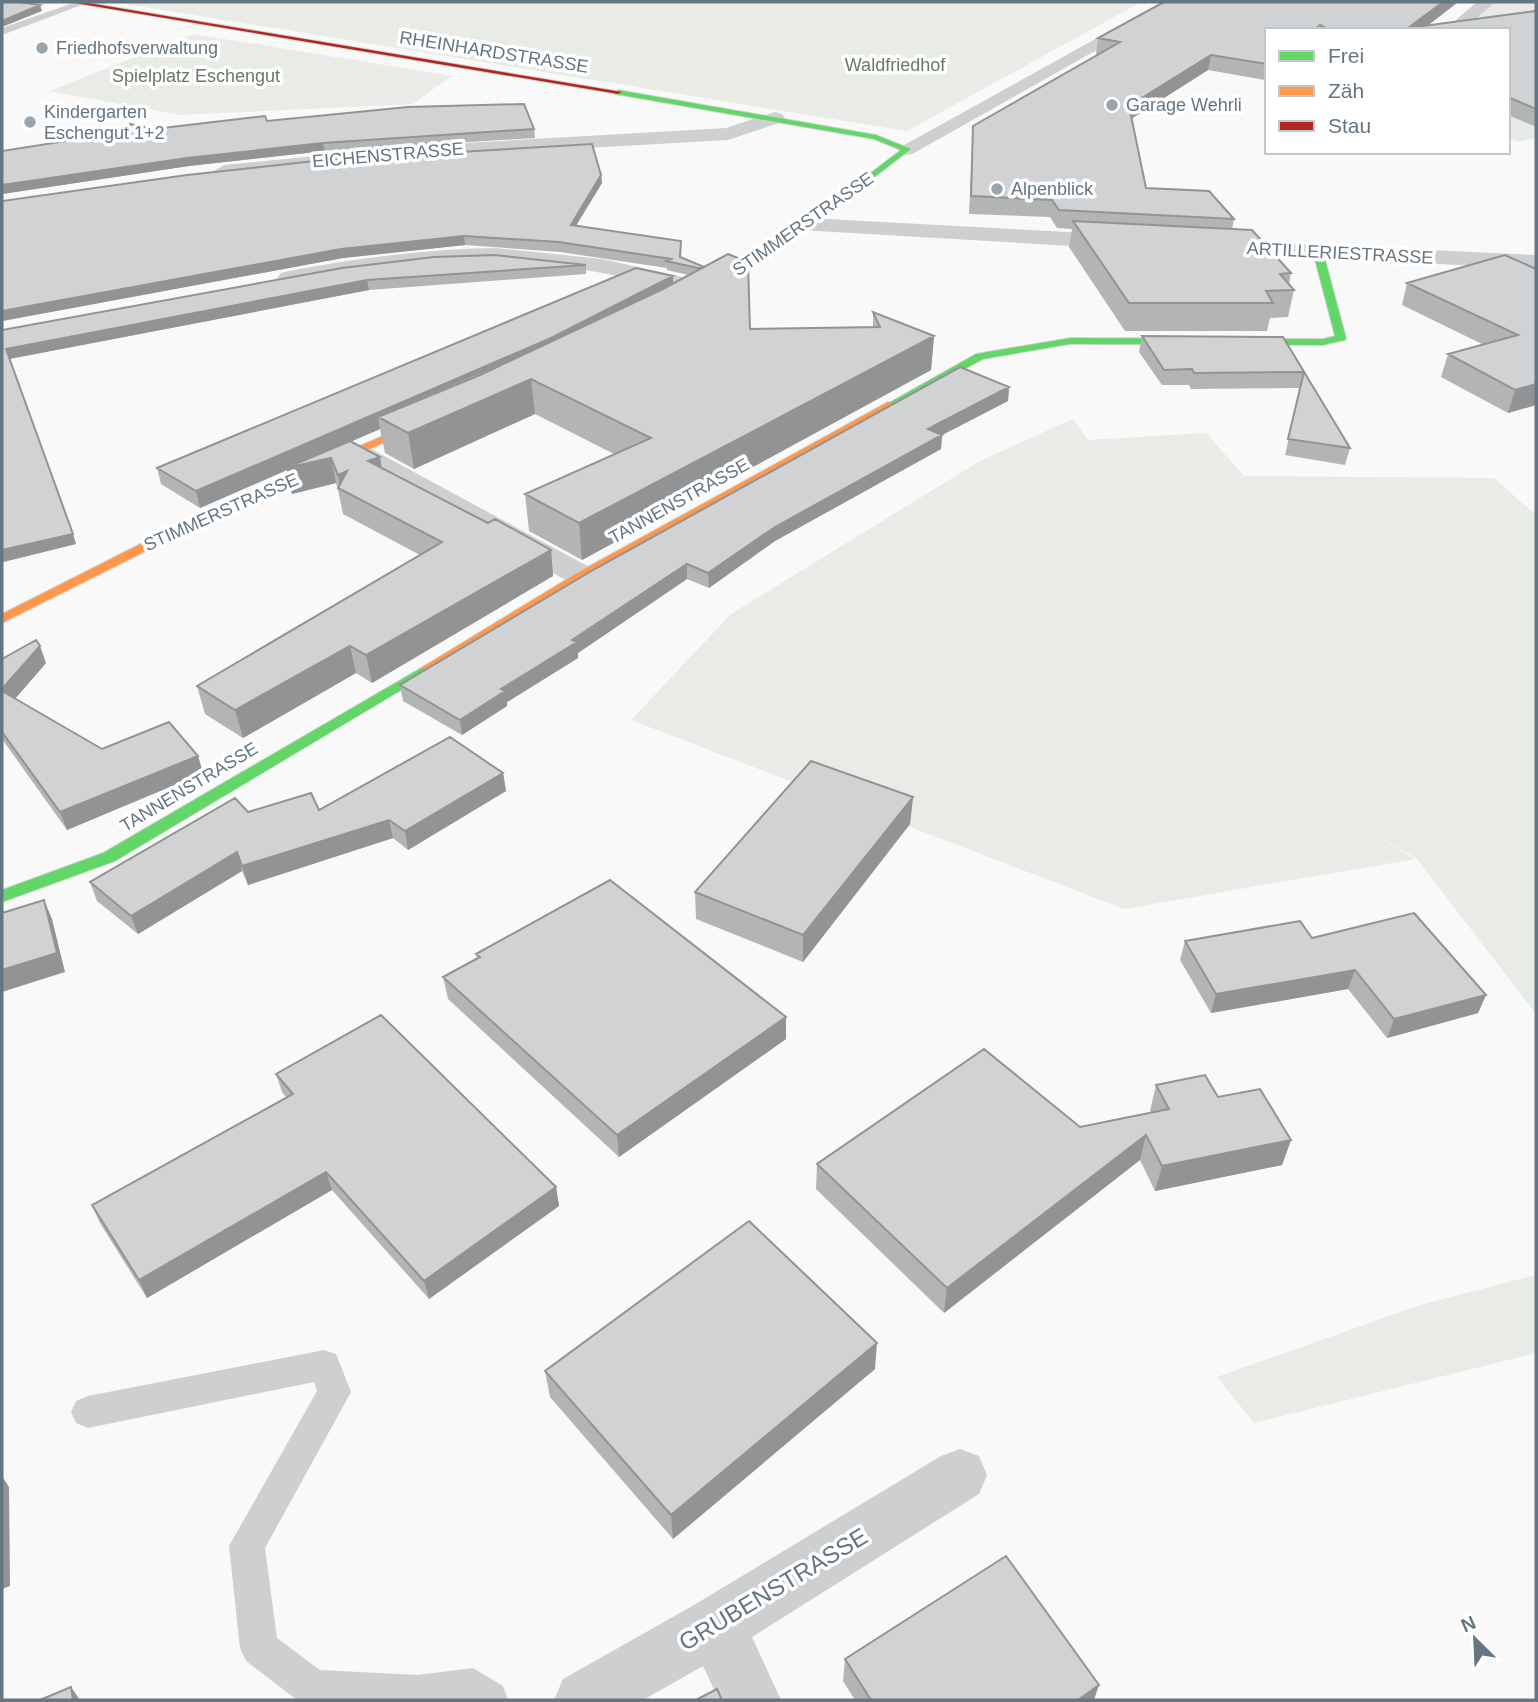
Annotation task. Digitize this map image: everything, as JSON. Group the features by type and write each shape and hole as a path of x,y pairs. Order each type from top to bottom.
{"street":[{"name":"RHEINHARDSTRASSE","path":"77,2 775,118 876,137 907,149"},
{"name":"STIMMERSTRASSE","path":"683,302 808,225 907,149 1174,2"},
{"path":"1454,28 1487,2"},
{"name":"EICHENSTRASSE","path":"202,174 430,151 728,134 775,118"},
{"path":"808,225 1146,243"},
{"name":"ARTILLERIESTRASSE","path":"1199,246 1536,262"},
{"name":"TANNENSTRASSE","path":"2,896 109,857 582,576 980,356 1070,341 1323,342 1341,338 1318,252"},
{"path":"263,283 359,265 427,257 495,255 561,259 647,274 706,289"},
{"name":"STIMMERSTRASSE","path":"2,619 194,522 444,414"},
{"path":"356,452 582,576"},
{"name":"GRUBENSTRASSE","path":"584,1700 715,1626 960,1475"},
{"path":"715,1626 751,1700"}],"lane":[{"path":"2,32 77,2"},
{"path":"88,1412 201,1387 324,1365 334,1392 247,1546 259,1648 314,1689 418,1694 473,1688 489,1700"}],"shaded area":[{"path":"1495,2 1536,2 1536,138 1517,142 1510,139 1510,28 1463,28"}],"green space":[{"name":"Waldfriedhof","path":"114,2 1141,2 907,131"},
{"name":"Spielplatz Eschengut","path":"194,34 451,76 413,104 179,115 49,91"},
{"path":"1073,419 1088,440 1206,433 1244,476 1494,478 1536,515 1536,1014 1417,859 1364,828 1415,859 1124,909 631,720 731,614 980,461"},
{"path":"1536,1275 1536,1353 1254,1423 1217,1377 1420,1305"}],"building":[{"path":"2,2 19,2 40,5 2,21"},
{"path":"1164,2 1443,2 1408,28 1326,28 1320,25 1316,28 1265,28 1265,64 1211,55 1129,106 1146,188 1209,191 1234,219 1059,210 1052,200 971,196 973,126 1120,42 1098,38"},
{"path":"1536,11 1536,109 1510,98 1510,28 1408,28"},
{"path":"524,104 534,129 323,143 187,158 2,185 2,151 130,131 130,124 154,129 265,116 267,121 408,107"},
{"path":"592,144 601,175 571,225 681,241 680,257 702,266 698,268 666,261 671,259 559,242 464,236 341,249 2,311 2,201 187,175 324,160"},
{"path":"1073,221 1252,230 1291,273 1280,274 1294,290 1266,291 1273,303 1129,303"},
{"path":"728,254 748,262 750,329 880,327 873,312 934,336 579,523 525,494 651,438 531,379 408,433 378,417 480,375 663,289"},
{"path":"495,255 586,265 367,280 6,349 73,534 2,550 2,330 342,268 434,257"},
{"path":"1505,255 1536,269 1536,384 1515,390 1448,354 1518,335 1407,283"},
{"path":"636,268 673,276 551,338 196,491 157,468"},
{"path":"1142,336 1283,337 1350,448 1288,439 1304,372 1194,373 1192,369 1164,370"},
{"path":"960,367 1009,387 928,429 942,435 775,527 708,573 687,564 572,640 577,642 501,689 505,691 460,720 400,685 593,570"},
{"path":"350,441 380,457 368,461 488,523 495,519 551,550 366,655 350,646 235,710 197,686 442,542 338,488 347,471 338,475 331,458 286,468"},
{"path":"36,640 40,646 2,689 2,659"},
{"path":"2,691 102,749 169,722 198,756 60,812 2,732"},
{"path":"450,737 503,773 405,831 389,820 242,866 237,852 131,916 90,882 235,798 248,812 311,793 319,810"},
{"path":"811,761 913,797 803,935 695,892"},
{"path":"610,880 786,1017 617,1135 443,977 480,957 476,954"},
{"path":"44,900 57,953 2,970 2,913"},
{"path":"1414,913 1486,995 1394,1019 1355,970 1216,994 1185,941 1300,921 1312,938"},
{"path":"381,1015 556,1187 424,1281 326,1172 139,1280 92,1205 293,1094 276,1074"},
{"path":"984,1049 1080,1127 1169,1109 1156,1085 1205,1075 1218,1097 1260,1089 1291,1140 1162,1166 1146,1135 947,1288 817,1164"},
{"path":"749,1221 877,1343 671,1515 545,1371"},
{"path":"1006,1556 1099,1685 1078,1700 871,1700 845,1659"},
{"path":"71,1687 73,1700 40,1700"},
{"path":"717,1689 722,1700 696,1700"}],"traffic: fast":[{"path":"618,92 876,137 907,149 809,224"},
{"path":"892,404 980,356 1070,341 1323,342 1341,338 1318,252"},
{"path":"2,896 109,857 428,668"}],"traffic: slow":[{"path":"428,668 582,576 892,404"},
{"path":"2,619 194,522 431,419"}],"traffic: jam":[{"path":"72,2 618,92"},
{"path":"704,290 809,224"}],"place":[{"name":"Friedhofsverwaltung","path":"42,48"},
{"name":"Garage Wehrli","path":"1112,105"},
{"name":"Kindergarten Eschengut 1+2","path":"30,122"},
{"name":"Alpenblick","path":"997,189"}]}
